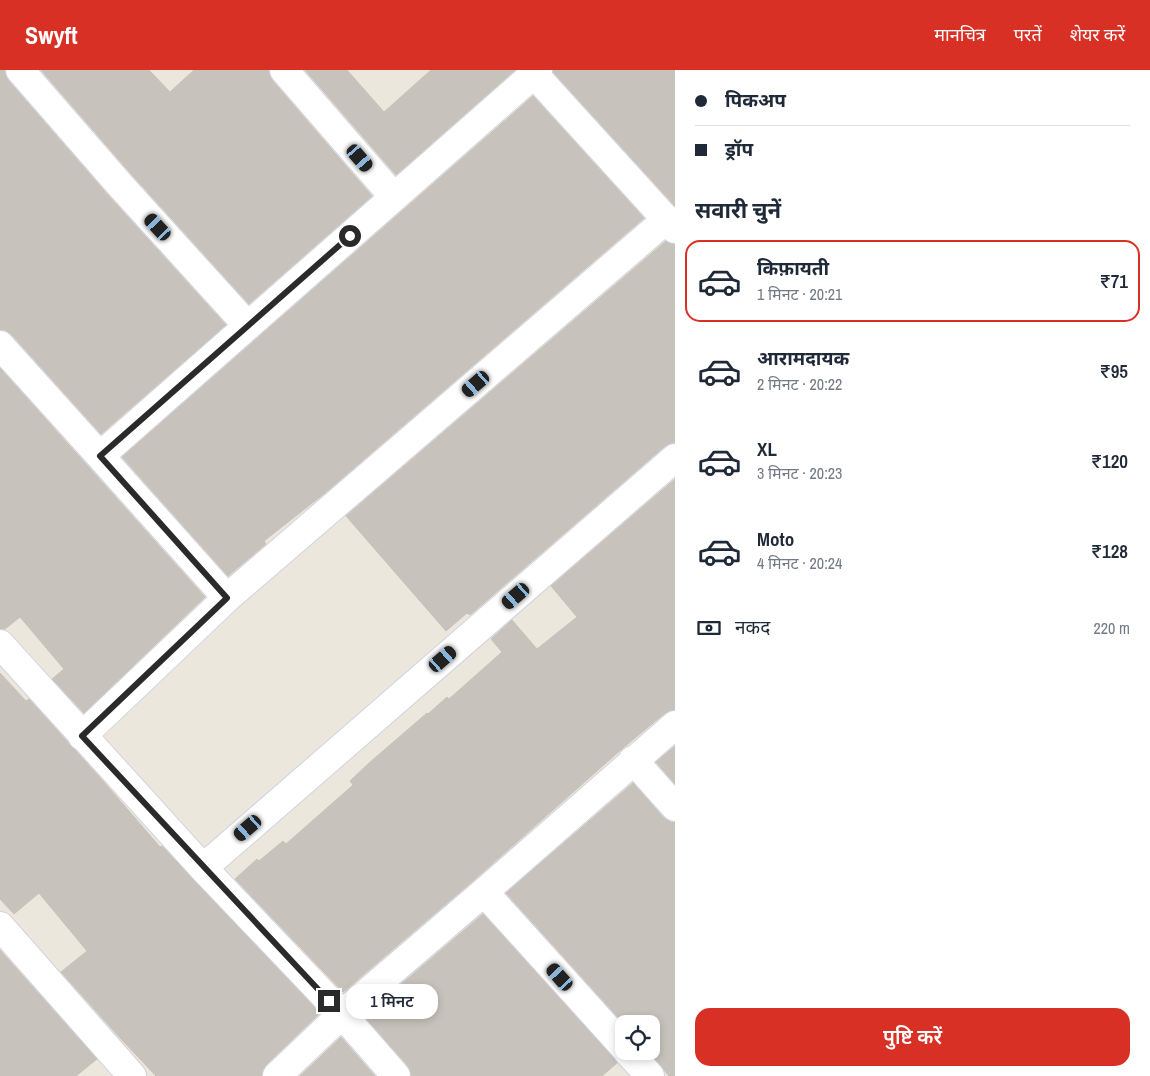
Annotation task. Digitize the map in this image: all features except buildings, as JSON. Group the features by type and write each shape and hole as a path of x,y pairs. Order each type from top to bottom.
{"street":[{"path":"20,70 120,185 248,326"},
{"path":"284,70 394,197"},
{"path":"82,736 227,598 671,224 536,72 100,456"},
{"path":"0,345 227,598"},
{"path":"203,868 675,458"},
{"path":"0,644 203,868 342,1014 396,1076"},
{"path":"277,1076 342,1014 675,725"},
{"path":"633,760 675,807"},
{"path":"484,892 615,1037"},
{"path":"0,926 132,1076"},
{"path":"635,1060 650,1076"}],"route":[{"path":"329,1001 82,736 227,598 100,456 350,236"}]}
